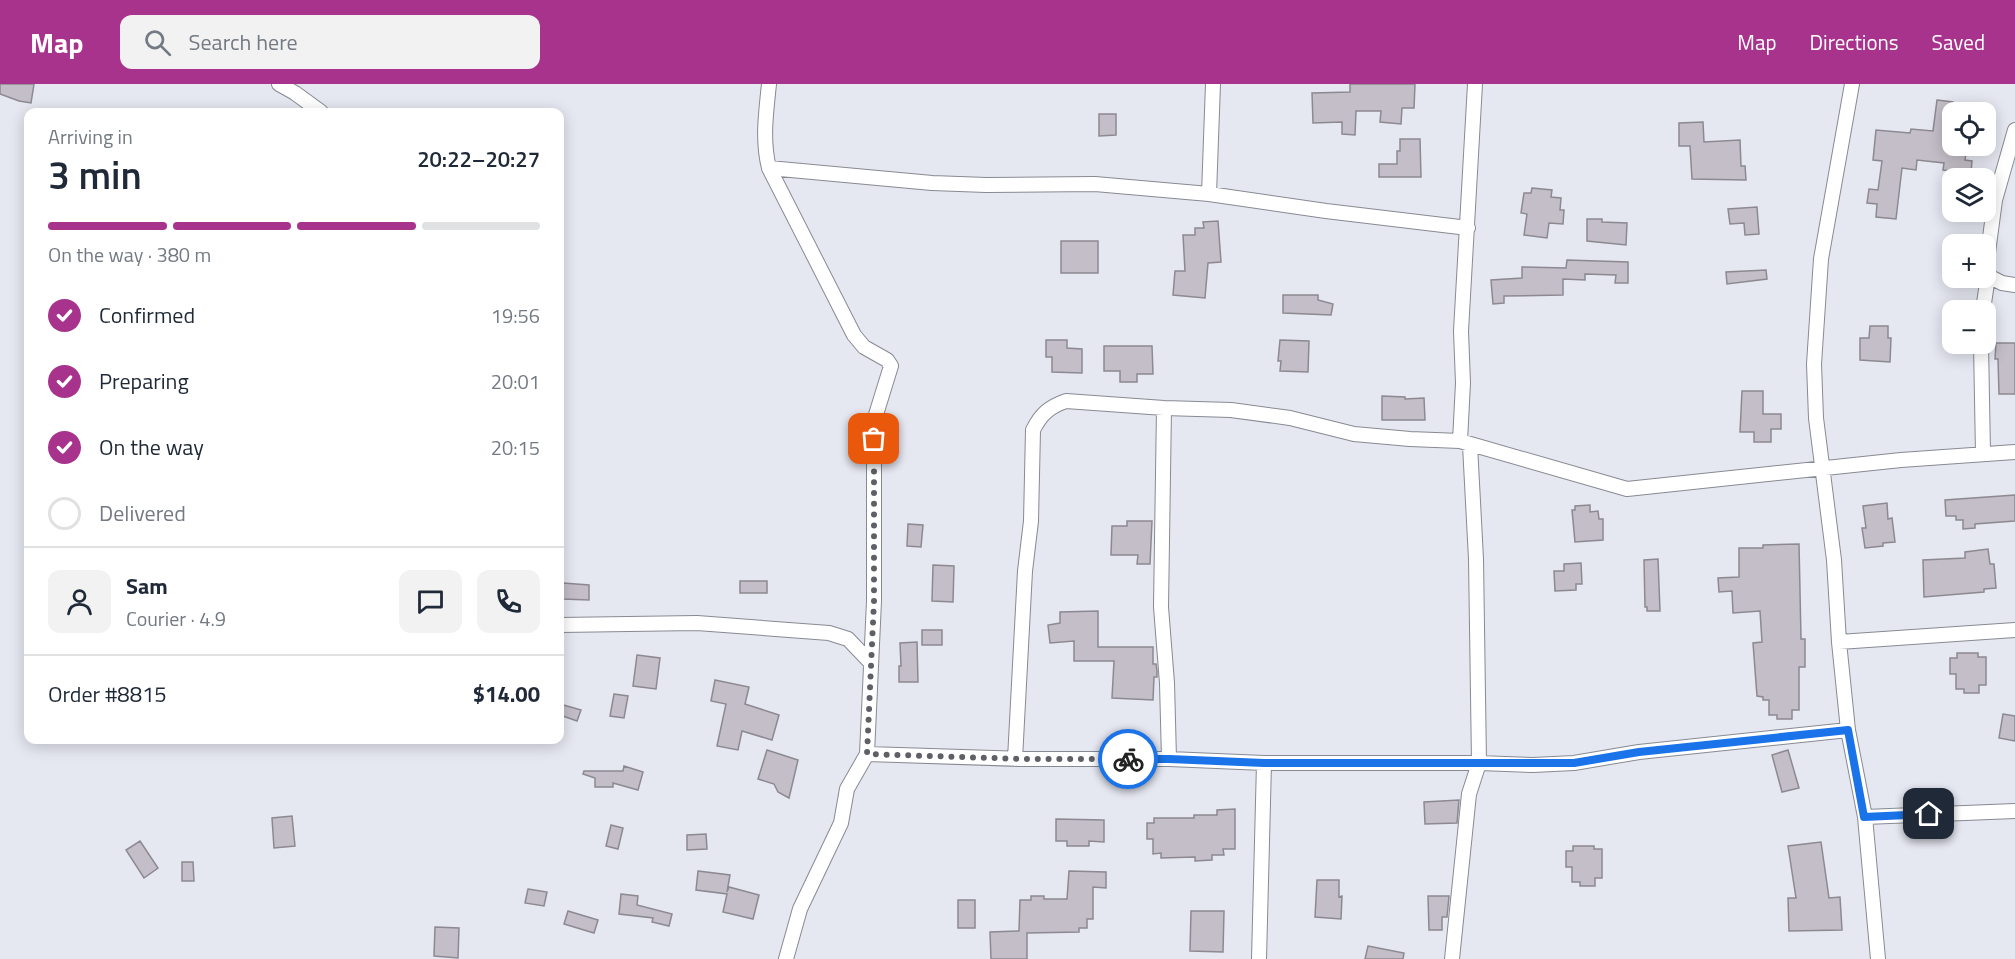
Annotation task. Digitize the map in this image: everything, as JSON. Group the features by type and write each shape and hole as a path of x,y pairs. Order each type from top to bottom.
{"street":[{"path":"279,84 316,108"},
{"path":"769,84 764,131 765,153 769,168 854,335 864,346 887,360 891,366 874,421 874,601 867,754 847,789 841,824 800,909 786,959"},
{"path":"1209,194 1213,84"},
{"path":"1452,959 1469,794 1479,763 1476,559 1465,443 1461,332 1475,84"},
{"path":"1852,84 1821,260 1814,364 1816,418 1834,560 1848,730 1864,817 1878,959"},
{"path":"1990,234 1995,200 2015,130"},
{"path":"769,168 932,183 1095,184 1209,194 1468,228"},
{"path":"1996,280 2015,285"},
{"path":"1981,354 1983,454"},
{"path":"1015,759 1025,571 1031,521 1033,430 1037,421 1052,406 1066,401 1231,410 1290,418 1354,434 1465,443 1627,489 1824,470 1901,460 2015,452"},
{"path":"1164,408 1161,607 1167,683 1169,759"},
{"path":"564,625 697,623 829,633 848,639 870,662"},
{"path":"1839,642 2015,630"},
{"path":"867,754 1015,759 1533,765 1574,763 1639,752 1848,730"},
{"path":"1259,959 1264,763"},
{"path":"1864,817 2015,811"}],"building":[{"path":"0,84 34,84 31,103 0,94"},
{"path":"1350,84 1415,84 1414,108 1402,108 1401,124 1380,122 1381,111 1356,111 1355,135 1342,134 1342,122 1313,123 1312,93 1350,92"},
{"path":"1937,100 1953,102 1942,102 1942,156 1966,156 1965,160 1972,161 1971,168 1943,168 1944,163 1917,160 1916,170 1902,168 1896,219 1876,217 1877,204 1867,203 1869,189 1878,190 1882,161 1873,160 1876,130 1910,133 1911,129 1933,131"},
{"path":"1099,114 1116,114 1116,135 1099,136"},
{"path":"1703,122 1704,142 1740,140 1741,166 1745,166 1746,180 1692,179 1690,146 1679,146 1679,123"},
{"path":"1400,139 1420,139 1421,177 1379,177 1379,164 1397,164"},
{"path":"1532,188 1552,190 1551,197 1561,198 1560,210 1564,210 1563,224 1549,223 1547,238 1524,235 1527,214 1521,213 1524,193 1531,193"},
{"path":"1757,207 1759,234 1745,235 1744,223 1730,224 1728,209"},
{"path":"1587,219 1627,223 1626,245 1587,241"},
{"path":"1218,221 1221,262 1208,263 1205,298 1173,295 1175,271 1185,271 1183,235 1195,235 1195,228 1204,228 1203,222"},
{"path":"1061,241 1098,241 1098,273 1061,273"},
{"path":"1567,260 1628,262 1628,283 1615,283 1616,275 1585,274 1585,280 1563,279 1563,295 1504,296 1504,303 1493,304 1491,280 1522,278 1522,267 1566,268"},
{"path":"1766,270 1767,279 1727,284 1726,272"},
{"path":"1283,295 1318,295 1318,300 1333,304 1331,315 1283,313"},
{"path":"1870,326 1888,326 1888,338 1891,338 1890,362 1860,360 1860,338 1869,338"},
{"path":"1046,340 1067,340 1067,348 1082,349 1082,373 1052,372 1052,357 1046,357"},
{"path":"1280,340 1309,341 1308,372 1280,371 1281,361 1278,361"},
{"path":"1996,343 2015,343 2015,394 1999,394 1998,359 1995,359"},
{"path":"1104,346 1152,346 1153,374 1137,374 1137,382 1120,382 1120,371 1104,371"},
{"path":"1742,391 1763,391 1763,414 1781,414 1781,429 1771,429 1771,442 1754,442 1754,432 1740,432"},
{"path":"1382,396 1405,397 1405,399 1424,398 1425,420 1382,420"},
{"path":"2015,495 2015,521 1975,524 1975,528 1963,529 1963,520 1956,520 1956,516 1946,516 1945,500"},
{"path":"1887,503 1888,519 1892,518 1895,542 1865,548 1862,528 1866,528 1863,506"},
{"path":"1590,505 1590,512 1598,511 1599,519 1603,519 1603,540 1575,542 1572,510 1575,510 1575,506"},
{"path":"1127,521 1152,521 1150,564 1137,564 1138,555 1111,555 1112,526 1127,526"},
{"path":"908,524 923,525 921,547 907,546"},
{"path":"1799,544 1801,639 1805,639 1805,667 1799,667 1799,710 1792,710 1792,719 1777,719 1777,715 1769,715 1769,700 1763,700 1763,697 1757,696 1753,643 1762,642 1760,611 1733,613 1732,591 1719,592 1718,578 1739,577 1739,548"},
{"path":"1988,549 1990,564 1994,564 1996,588 1984,589 1984,592 1924,597 1923,560 1965,558 1965,552"},
{"path":"1658,559 1660,611 1647,611 1644,560"},
{"path":"1581,563 1582,584 1576,584 1576,590 1555,591 1554,571 1564,571 1564,564"},
{"path":"933,565 954,566 953,602 932,601"},
{"path":"740,581 767,581 767,593 740,593"},
{"path":"564,583 589,585 589,600 564,599"},
{"path":"1098,611 1098,647 1153,647 1153,664 1156,664 1157,677 1154,677 1153,700 1112,698 1114,661 1074,661 1074,641 1050,643 1048,625 1060,623 1060,612"},
{"path":"922,630 942,630 942,645 922,645"},
{"path":"917,642 918,682 899,682 900,643"},
{"path":"1957,653 1978,653 1978,657 1986,657 1986,685 1979,685 1979,693 1964,693 1964,689 1956,689 1956,674 1950,674 1950,658 1957,658"},
{"path":"637,655 660,658 656,689 633,686"},
{"path":"715,680 749,687 745,704 779,715 772,740 742,731 738,750 717,746 726,704 711,701"},
{"path":"614,694 628,696 624,718 610,716"},
{"path":"564,705 581,710 577,721 564,716"},
{"path":"2003,714 2015,716 2015,741 1999,738"},
{"path":"767,750 798,760 789,798 778,792 774,784 758,779"},
{"path":"1788,750 1799,788 1782,792 1772,755"},
{"path":"624,766 643,772 638,790 613,783 613,787 595,787 595,778 583,774 584,771 623,771"},
{"path":"1459,800 1457,823 1425,824 1424,802"},
{"path":"1235,809 1235,849 1223,849 1224,855 1212,855 1212,860 1195,861 1195,857 1161,858 1161,853 1153,854 1153,839 1147,839 1147,823 1154,823 1154,818 1194,818 1194,815 1217,815 1217,810"},
{"path":"292,816 295,846 274,848 272,818"},
{"path":"1056,819 1104,820 1104,842 1089,841 1089,846 1067,846 1067,841 1056,841"},
{"path":"611,825 623,828 618,849 606,846"},
{"path":"706,834 707,849 687,850 687,835"},
{"path":"140,841 158,868 144,878 126,850"},
{"path":"1821,842 1829,898 1840,897 1842,930 1789,931 1788,898 1796,898 1788,846"},
{"path":"1573,846 1594,846 1594,849 1602,849 1602,878 1595,878 1595,886 1580,886 1580,882 1572,882 1572,867 1566,867 1566,851 1573,851"},
{"path":"182,862 193,862 194,881 182,881"},
{"path":"698,871 730,875 727,892 729,887 759,895 753,919 723,912 727,894 696,890"},
{"path":"1069,871 1106,872 1106,888 1093,887 1093,919 1087,919 1087,928 1079,928 1079,932 1027,933 1027,959 991,959 990,932 1019,931 1020,900 1031,900 1031,896 1044,896 1044,899 1067,899"},
{"path":"1317,880 1339,880 1339,897 1342,896 1341,919 1315,917"},
{"path":"528,889 547,892 544,906 525,903"},
{"path":"621,894 638,896 637,905 672,914 669,926 652,922 653,918 619,914"},
{"path":"1428,896 1449,896 1447,917 1442,917 1442,930 1429,930"},
{"path":"958,900 975,900 975,928 958,928"},
{"path":"568,911 598,920 594,933 564,924"},
{"path":"1191,911 1224,911 1223,952 1190,951"},
{"path":"435,927 459,928 458,958 434,956"},
{"path":"1368,946 1404,953 1403,959 1365,959"}],"way so far":[{"path":"874,439 874,601 867,754 1022,759 1128,759"}],"route":[{"path":"1128,759 1264,763 1533,765 1574,763 1639,752 1848,730 1864,817 1929,814"}]}
